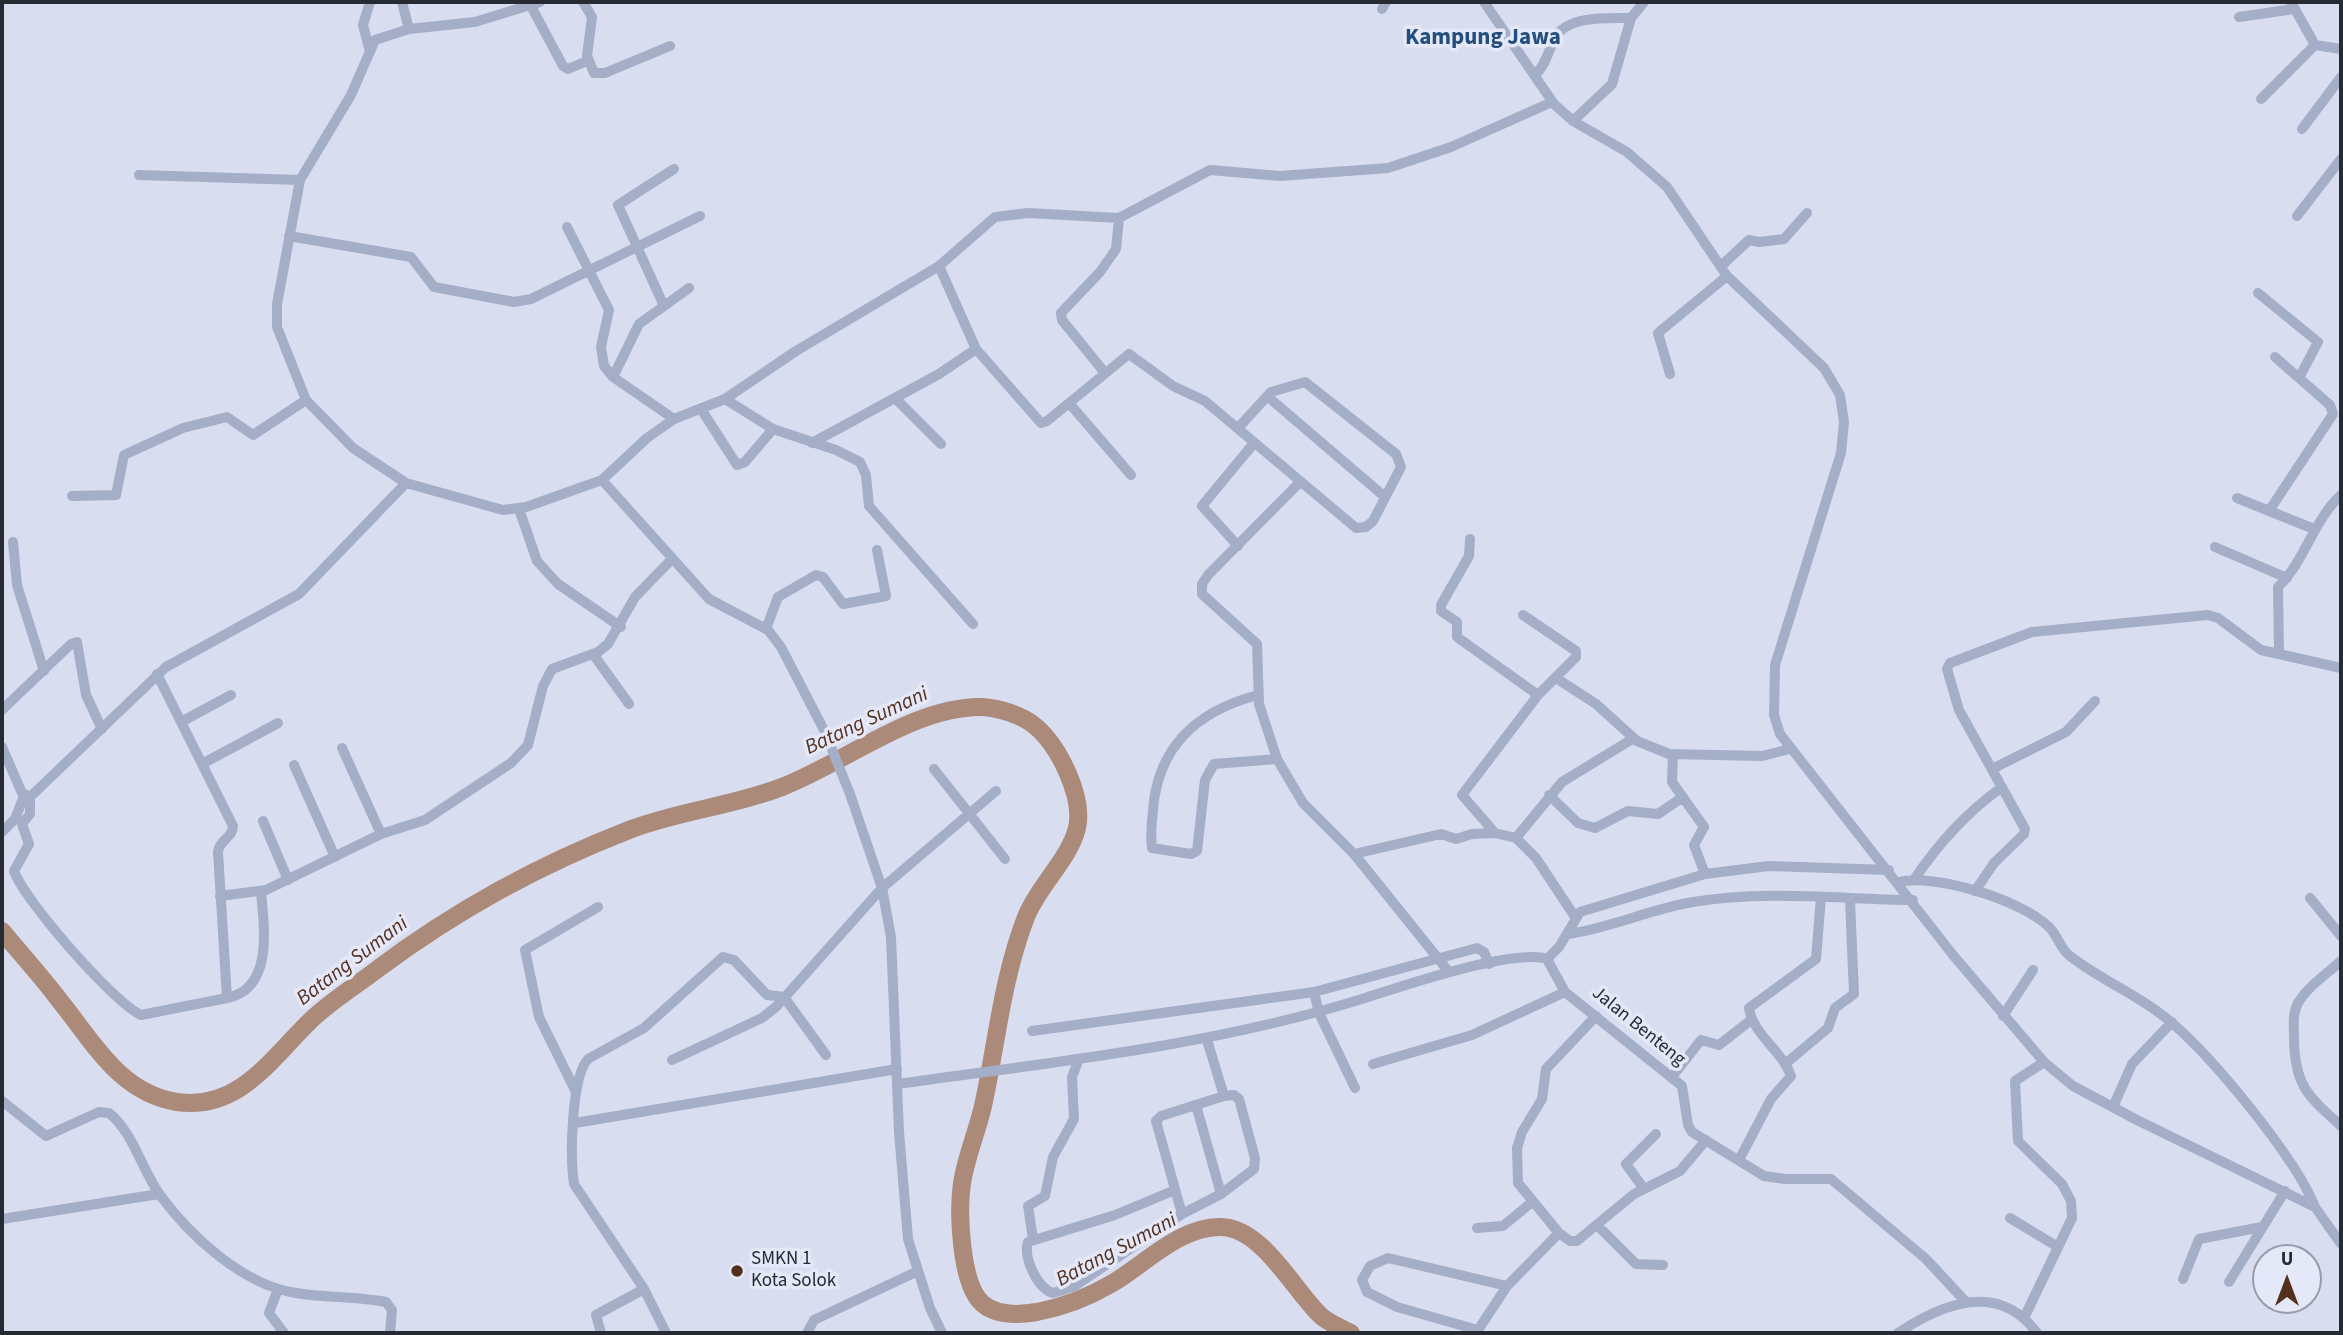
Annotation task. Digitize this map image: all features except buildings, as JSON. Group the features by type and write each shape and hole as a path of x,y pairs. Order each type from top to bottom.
{"street":[{"path":"369,48 363,25 370,2"},
{"path":"402,2 409,29"},
{"path":"583,2 592,17 587,61 594,73 601,75 670,46"},
{"path":"1484,2 1552,102 1573,121 1626,152 1667,187 1727,276 1824,368 1840,395 1844,422 1841,453 1775,665 1772,689 1774,715 1790,749 1899,882 2003,1016 2044,1062 2073,1086 2315,1208"},
{"path":"1535,76 1549,58 1556,36 1561,32 1588,18 1633,10 1644,2"},
{"path":"587,61 568,69 563,66 536,4 475,22 409,29 382,36 369,48 351,95 300,180 277,304 277,327 306,400 353,448 406,484 503,510 519,509 602,480 630,452 674,419 725,399 791,354 939,266 983,225 1004,215 1028,213 1119,218 1205,171 1280,176 1388,168 1451,147 1552,102"},
{"path":"2239,17 2293,5 2315,45"},
{"path":"1573,121 1612,85 1633,10"},
{"path":"2315,45 2341,49"},
{"path":"2260,99 2315,45"},
{"path":"2302,129 2341,77"},
{"path":"2297,216 2341,159"},
{"path":"664,306 618,205 674,169"},
{"path":"139,175 300,180"},
{"path":"1721,266 1749,240 1759,242 1784,239 1807,213"},
{"path":"289,236 411,257 434,287 514,302 531,299 700,216"},
{"path":"1105,373 1062,320 1061,313 1100,272 1115,250 1119,218"},
{"path":"567,227 609,310 601,355 604,366 613,377 674,419"},
{"path":"939,266 975,349 1039,422 1048,422 1129,354 1172,386 1205,401 1299,483 1356,528 1366,527 1373,521 1401,467 1396,454 1305,382 1267,396 1238,428"},
{"path":"1670,374 1658,333 1727,276"},
{"path":"613,377 639,324 690,288"},
{"path":"2258,293 2318,342 2299,378"},
{"path":"812,443 895,398 975,349"},
{"path":"2269,511 2333,414 2330,405 2275,357"},
{"path":"1267,396 1385,497"},
{"path":"895,398 941,444"},
{"path":"725,399 773,429 860,462 866,475 869,506 973,624"},
{"path":"72,496 116,495 124,455 183,428 227,417 253,435 306,400"},
{"path":"1069,403 1130,475"},
{"path":"701,409 737,465 745,462 773,429"},
{"path":"1238,546 1202,506 1254,443"},
{"path":"602,480 709,598 766,628 781,647 825,732 850,794 882,888 891,937 903,1198 908,1239 942,1333"},
{"path":"1299,483 1208,575 1201,589 1206,598 1257,645 1258,695 1278,759 1303,803 1354,854 1449,972"},
{"path":"2,832 15,819 27,797 102,730 157,674 171,663 299,594 406,484"},
{"path":"2279,653 2278,587 2287,578 2314,529 2341,497"},
{"path":"2237,498 2314,529"},
{"path":"519,509 537,561 558,584 621,627"},
{"path":"1470,539 1469,556 1441,608 1457,622 1457,637 1538,695"},
{"path":"13,542 21,603 44,671"},
{"path":"2215,547 2287,578"},
{"path":"766,628 778,597 819,574 843,604 886,596 877,550"},
{"path":"220,896 261,892 381,834 438,813 511,763 528,745 543,686 552,669 593,654 613,639 635,597 672,559"},
{"path":"1495,833 1465,802 1463,792 1538,695 1576,657 1576,651 1523,615"},
{"path":"1975,891 1994,863 2025,832 1955,700 1947,669 1954,661 2032,632 2208,615 2218,618 2261,650 2341,668"},
{"path":"2,710 71,643 78,643 86,695 102,730"},
{"path":"593,654 629,704"},
{"path":"157,674 233,826 231,834 218,848 227,998"},
{"path":"1556,678 1596,704 1634,738 1673,755 1762,757 1790,749"},
{"path":"181,722 231,695"},
{"path":"1258,695 1232,702 1216,711 1182,737 1166,757 1157,775 1154,792 1152,848 1191,854 1197,851 1205,780 1214,764 1278,759"},
{"path":"1992,769 2067,732 2095,701"},
{"path":"202,764 278,723"},
{"path":"1517,838 1549,794 1567,778 1634,738"},
{"path":"2,747 27,797 30,814 22,824 29,844 15,867 17,879 88,970 129,1009 141,1015 227,998 246,990 264,957 266,946 261,892"},
{"path":"342,748 381,834"},
{"path":"1673,755 1671,779 1704,827 1694,845 1704,874"},
{"path":"294,765 335,857"},
{"path":"934,769 1004,859"},
{"path":"1915,878 1938,846 1968,813 2002,787"},
{"path":"672,1060 762,1018 833,946 882,888 996,791"},
{"path":"1549,794 1578,823 1595,828 1628,811 1658,814 1683,797"},
{"path":"263,821 288,880"},
{"path":"1354,854 1441,834 1456,839 1472,834 1495,833 1517,838 1536,858 1575,917"},
{"path":"898,1084 1207,1040 1319,1013 1449,972 1530,957 1547,959 1568,934 1575,917 1595,906 1704,874 1769,866 1889,870"},
{"path":"1899,882 1915,878 1975,891 2047,924 2071,958 2172,1022 2258,1120 2301,1179 2315,1208 2341,1244"},
{"path":"1568,934 1594,930 1690,902 1749,894 1913,900"},
{"path":"1739,1160 1771,1099 1790,1078 1786,1064 1751,1020 1750,1006 1816,959 1821,897"},
{"path":"2310,898 2341,936"},
{"path":"1786,1064 1828,1028 1835,1007 1854,994 1850,899"},
{"path":"575,1090 538,1017 525,950 598,907"},
{"path":"1032,1031 1314,992 1477,948 1484,953 1489,964"},
{"path":"666,1333 644,1289 574,1184 571,1166 575,1090 582,1066 588,1059 651,1023 719,959 734,960 767,995 784,997 826,1055"},
{"name":"Jalan Benteng","path":"1547,959 1565,992 1682,1086 1688,1125 1706,1140 1764,1176 1784,1179 1831,1179 1926,1259 1965,1301"},
{"path":"2341,961 2302,997 2294,1019 2295,1066 2299,1079 2310,1097 2341,1126"},
{"path":"2003,1016 2034,970"},
{"path":"1314,992 1319,1013 1354,1088"},
{"path":"1373,1063 1472,1035 1565,992"},
{"path":"1596,1016 1546,1069 1542,1099 1518,1141 1518,1183 1559,1233 1570,1241 1577,1241 1644,1189 1680,1171 1706,1140"},
{"path":"1672,1077 1701,1040 1719,1045 1751,1020"},
{"path":"2113,1107 2132,1063 2172,1022"},
{"path":"1207,1040 1224,1096"},
{"path":"1033,1240 1028,1206 1043,1198 1053,1157 1073,1125 1072,1077 1079,1059"},
{"path":"2025,1317 2072,1217 2071,1201 2057,1177 2020,1145 2017,1135 2015,1081 2044,1062"},
{"path":"575,1123 897,1069"},
{"path":"1175,1190 1115,1215 1033,1240 1026,1246 1027,1256 1044,1289 1057,1293 1073,1287 1182,1214 1221,1194 1249,1175 1256,1162 1238,1099 1234,1095 1161,1116 1156,1121 1182,1214"},
{"path":"2,1101 46,1136 99,1112 109,1113 124,1133 159,1194 205,1245 237,1268 278,1289 386,1302 392,1310 390,1333"},
{"path":"1196,1105 1221,1194"},
{"path":"1644,1189 1626,1164 1656,1134"},
{"path":"2229,1282 2285,1191"},
{"path":"2,1219 159,1194"},
{"path":"1477,1228 1503,1226 1532,1202"},
{"path":"2010,1218 2058,1247"},
{"path":"1597,1225 1636,1264 1663,1265"},
{"path":"2183,1279 2199,1240 2262,1227"},
{"path":"1507,1286 1388,1258 1370,1265 1362,1280 1367,1292 1396,1307 1474,1331 1481,1327 1507,1286 1559,1233"},
{"path":"807,1333 807,1328 814,1320 918,1271"},
{"path":"278,1289 269,1314 284,1333"},
{"path":"601,1333 596,1315 644,1289"},
{"path":"1898,1333 1965,1301 2003,1305 2025,1317 2037,1333"}],"waterway":[{"name":"Batang Sumani","path":"2,931 97,1049 124,1077 157,1097 177,1102 198,1103 217,1099 251,1080 323,1009 408,947 499,891 563,858 648,823 782,787 880,737 931,716 957,709 982,707 1017,715 1035,726 1061,759 1073,787 1078,816 1073,840 1031,906 1018,940 983,1106 964,1173 960,1211 962,1247 969,1281 975,1294 983,1304 1001,1313 1023,1314 1056,1307 1084,1298 1111,1284 1163,1248 1191,1233 1221,1227 1236,1230 1251,1238 1277,1262 1321,1316 1351,1333"}],"place":[{"name":"SMKN 1 Kota Solok","path":"737,1271"}],"district":[{"name":"Kampung Jawa","path":"1483,39"}]}
